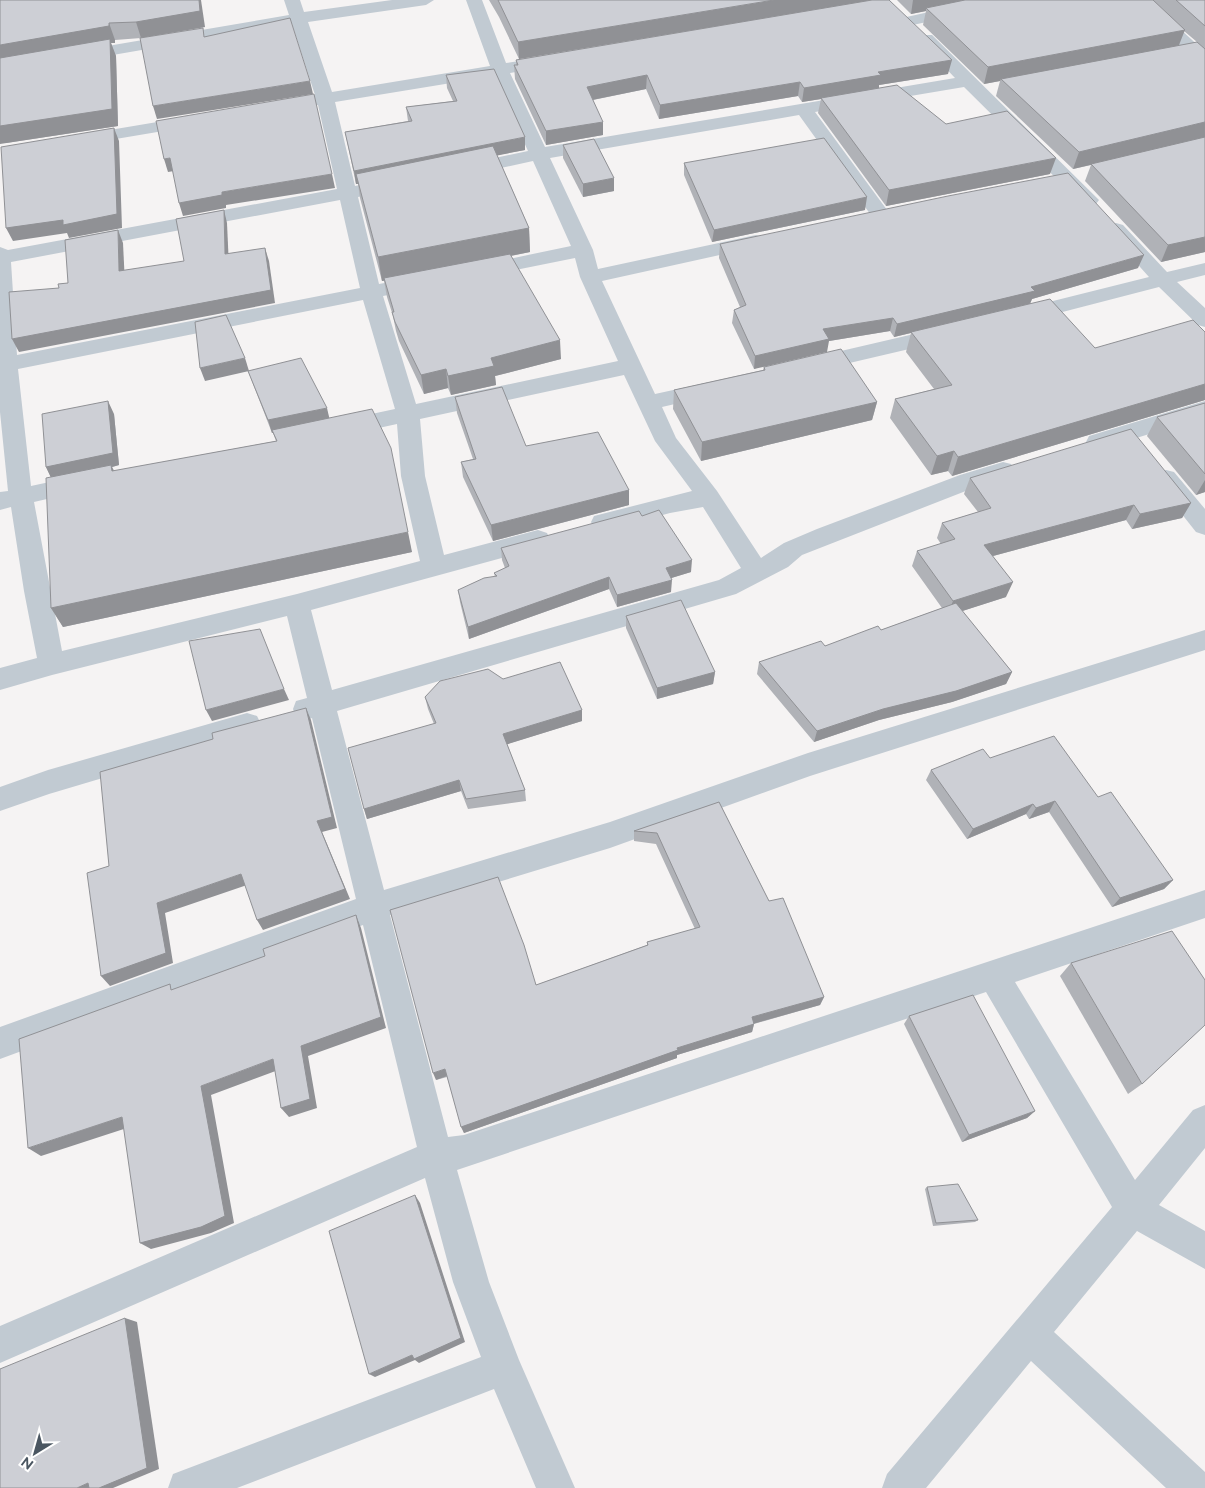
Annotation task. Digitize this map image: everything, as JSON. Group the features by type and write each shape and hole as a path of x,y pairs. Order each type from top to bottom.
{"street":[{"path":"292,0 325,98 371,292 408,414 413,476 434,567"},
{"path":"58,59 299,18 426,0"},
{"path":"474,0 501,69 583,250 590,277 666,441 709,497 756,571"},
{"path":"1006,0 902,15 973,86 1077,176 1163,280 1205,320"},
{"path":"1140,0 1200,56"},
{"path":"1174,54 1200,56"},
{"path":"256,110 569,58"},
{"path":"443,174 539,154 804,109 973,86 998,88"},
{"path":"804,109 880,214"},
{"path":"59,143 207,118"},
{"path":"1049,181 1077,176"},
{"path":"1,258 415,180"},
{"path":"590,277 778,236"},
{"path":"3,365 583,250"},
{"path":"0,253 3,365 11,499 52,664"},
{"path":"1004,320 1205,268"},
{"path":"793,370 967,329"},
{"path":"321,432 631,366"},
{"path":"648,403 726,385"},
{"path":"1072,449 1141,447 1205,409"},
{"path":"1141,447 1197,503 1205,526"},
{"path":"0,799 66,777 709,593 727,587 778,560 793,549 826,534 968,481 1025,464"},
{"path":"11,499 99,480"},
{"path":"585,527 670,504 709,497"},
{"path":"0,679 52,664 297,604 557,534"},
{"path":"297,604 324,704 436,1156 470,1282 503,1367 556,1488"},
{"path":"0,1043 373,907 610,835 808,765 1205,640"},
{"path":"0,1345 436,1156 464,1152 1205,904"},
{"path":"993,975 1133,1209 1205,1251"},
{"path":"901,1488 1205,1122"},
{"path":"1029,1334 1194,1488"},
{"path":"187,1488 503,1367"}],"building":[{"path":"0,0 199,0 200,11 136,22 109,23 109,26 0,45"},
{"path":"498,0 774,0 518,42"},
{"path":"872,0 889,0 952,60 878,72 881,75 804,88 800,82 660,105 647,75 587,87 603,122 546,131 514,65 518,65 516,60"},
{"path":"965,0 1153,0 1185,30 988,67 926,8"},
{"path":"1176,0 1205,0 1205,26"},
{"path":"290,18 310,81 153,106 140,38 203,28 204,37"},
{"path":"110,39 112,109 0,126 0,58"},
{"path":"1197,42 1205,49 1205,122 1079,152 1001,79"},
{"path":"494,69 525,137 354,171 345,132 412,121 406,107 457,101 446,75"},
{"path":"897,85 946,124 1007,111 1056,158 889,190 821,98"},
{"path":"314,94 332,174 222,192 222,195 179,203 170,158 164,159 156,121"},
{"path":"114,128 117,214 63,225 63,220 6,228 1,147"},
{"path":"1205,137 1205,237 1168,245 1091,164"},
{"path":"824,138 867,197 714,230 684,163"},
{"path":"594,139 614,178 583,184 563,145"},
{"path":"493,146 529,228 378,257 356,174"},
{"path":"1068,173 1144,255 1031,287 1035,291 897,324 893,318 823,329 829,339 755,356 734,310 746,305 720,244"},
{"path":"224,210 225,254 265,248 271,290 12,339 9,292 59,288 58,284 68,283 65,240 118,230 119,271 184,261 176,219"},
{"path":"510,254 560,340 491,358 494,366 448,376 446,369 421,375 395,322 384,278"},
{"path":"1050,299 1095,348 1193,320 1205,332 1205,384 958,457 954,451 937,456 895,399 952,385 911,332"},
{"path":"226,315 245,358 200,368 195,322"},
{"path":"841,349 877,402 702,442 674,390 765,370 764,367"},
{"path":"301,358 327,408 268,420 248,371"},
{"path":"502,387 526,446 598,432 629,490 491,525 461,462 476,459 455,397"},
{"path":"108,401 113,453 46,467 42,414"},
{"path":"1205,403 1205,474 1157,417"},
{"path":"372,409 391,448 408,532 51,608 46,478 111,465 112,471 277,441 272,430"},
{"path":"1131,429 1191,503 1140,514 1134,505 984,545 1013,582 953,601 917,551 955,539 942,523 991,508 970,478"},
{"path":"659,510 692,560 666,568 672,580 617,595 609,577 468,627 458,590 484,578 497,576 494,573 509,566 501,548 639,511 642,516"},
{"path":"681,600 715,672 657,688 626,616"},
{"path":"956,603 1012,672 956,691 883,709 817,731 759,662 821,641 825,646 878,626 881,630"},
{"path":"260,629 284,689 206,710 189,641"},
{"path":"560,662 582,710 503,734 525,790 466,799 459,780 364,809 348,748 436,723 425,697 440,681 488,669 503,679"},
{"path":"306,708 332,817 317,821 345,889 257,920 241,874 157,903 166,953 101,976 87,873 109,866 100,772 213,739 212,733"},
{"path":"1054,736 1098,797 1111,792 1173,880 1120,898 1055,801 1036,808 1033,804 973,829 931,770 983,749 990,758"},
{"path":"719,802 769,901 783,898 824,997 752,1017 754,1024 677,1048 678,1050 461,1127 445,1069 433,1073 390,910 498,877 524,945 536,985 648,945 647,942 700,927 657,833 634,831"},
{"path":"356,915 381,1017 301,1046 310,1099 281,1108 273,1059 201,1086 225,1216 201,1227 140,1243 122,1117 28,1148 19,1039 170,984 171,990 265,956 263,949"},
{"path":"1172,931 1205,980 1205,1025 1142,1084 1071,963"},
{"path":"973,995 1035,1111 969,1135 909,1016"},
{"path":"958,1184 978,1220 936,1223 927,1187"},
{"path":"415,1195 461,1338 414,1359 412,1355 369,1374 329,1231"},
{"path":"125,1318 147,1468 99,1488 89,1488 88,1483 77,1488 0,1488 0,1369"}]}
